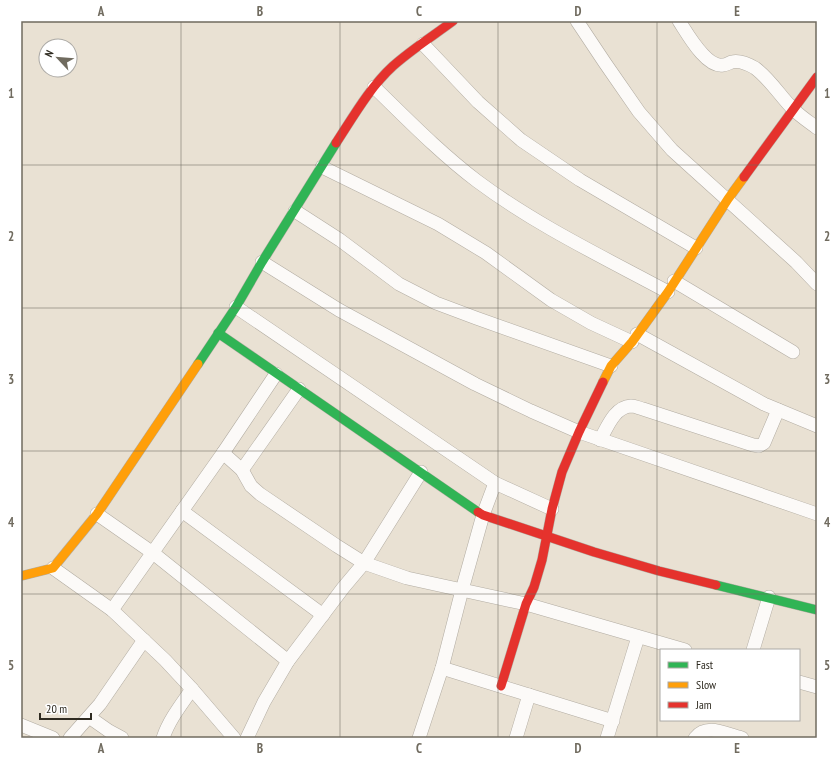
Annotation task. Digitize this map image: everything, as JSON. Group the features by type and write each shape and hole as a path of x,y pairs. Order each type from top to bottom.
{"street":[{"path":"21,576 53,568 97,514 236,307 262,262 350,121 374,87 393,66 453,21"},
{"path":"577,21 639,112 672,150 728,199 796,262 817,284"},
{"path":"679,21 702,55 715,64 722,66 732,62 747,63 756,69 793,109 817,128"},
{"path":"423,44 478,102 521,140 580,180 696,248"},
{"path":"502,686 526,604 534,587 542,560 552,509 562,472 579,432 611,366 634,338 671,287 728,199 817,77"},
{"path":"374,87 443,153 477,181 529,216 671,287 793,352"},
{"path":"322,167 438,224 486,253 550,300 591,322 634,338 764,404 817,426"},
{"path":"295,211 340,240 399,284 436,303 611,366"},
{"path":"262,262 339,310 475,384 579,432 817,514"},
{"path":"236,307 495,483 552,509"},
{"path":"218,333 483,515 594,552 659,571 817,610"},
{"path":"112,610 276,374"},
{"path":"242,470 299,389"},
{"path":"600,440 615,414 623,408 631,406 643,408 753,446 759,446 764,443 778,410"},
{"path":"222,453 242,470 251,486 260,494 364,563 408,578 526,604 681,649"},
{"path":"247,738 264,702 288,661 364,563 421,472"},
{"path":"419,738 442,668 483,515 495,483"},
{"path":"182,511 323,615"},
{"path":"97,514 153,553 288,661"},
{"path":"53,568 112,610 144,640 192,689 234,738"},
{"path":"753,649 769,597"},
{"path":"607,738 638,637"},
{"path":"70,738 114,686 144,640"},
{"path":"442,668 613,721"},
{"path":"800,682 817,687"},
{"path":"163,738 166,728 192,689"},
{"path":"516,738 529,695"},
{"path":"89,717 108,731 122,738"},
{"path":"21,725 53,738"},
{"path":"695,738 700,732 709,729 742,738"}],"traffic: fast":[{"path":"198,364 236,307 262,262 336,143"},
{"path":"218,333 478,512"},
{"path":"716,585 817,610"}],"traffic: slow":[{"path":"603,382 611,366 632,342 668,292 728,199 744,177"},
{"path":"21,576 53,568 97,514 198,364"}],"traffic: jam":[{"path":"336,143 362,103 385,74 408,54 453,21"},
{"path":"744,177 817,77"},
{"path":"501,686 526,604 534,587 542,560 552,509 562,472 603,382"},
{"path":"478,512 483,515 594,552 659,571 716,585"}]}
